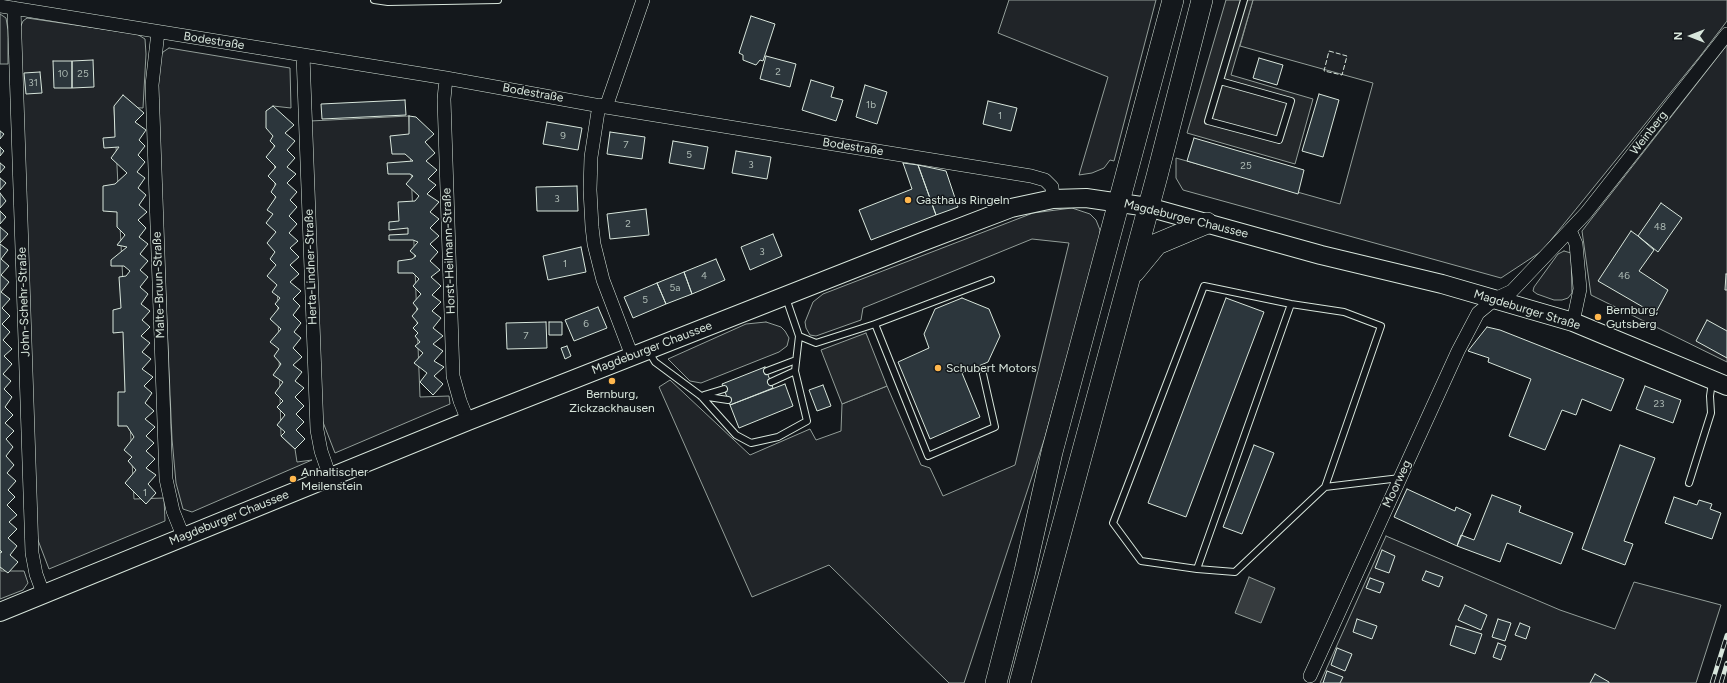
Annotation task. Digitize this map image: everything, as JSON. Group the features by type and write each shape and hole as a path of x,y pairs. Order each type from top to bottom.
{"main road":[{"path":"996,683 1025,572 1054,445 1172,0"},
{"path":"1020,683 1129,279 1202,0"},
{"name":"Magdeburger Chaussee","path":"0,612 183,536 468,421 985,217 1017,207 1053,199 1086,198 1119,202 1148,207 1321,255"},
{"path":"1129,279 1145,257 1157,244 1207,223"},
{"name":"Magdeburger Straße","path":"1321,255 1385,269 1573,322 1720,383"}],"street":[{"path":"640,353 603,280 592,227 590,190 591,157 602,106 643,0"},
{"name":"Bodestraße","path":"0,6 446,78 602,106 1031,176 1045,180 1052,187 1053,199"},
{"name":"John-Schehr-Straße","path":"14,8 32,552 36,574 44,593"},
{"name":"Malte-Bruun-Straße","path":"158,32 152,85 166,479 173,511 183,536"},
{"name":"Weinberg","path":"1495,299 1512,291 1586,213 1727,34"},
{"name":"Herta-Lindner-Straße","path":"303,55 317,430 321,451 330,477"},
{"name":"Horst-Heilmann-Straße","path":"446,78 444,99 453,376 460,401 468,421"},
{"path":"1570,230 1576,244 1580,289 1573,322"},
{"name":"Moorweg","path":"1310,676 1472,321 1478,313 1495,299"}],"lane":[{"path":"374,0 388,2 498,0"},
{"path":"1220,81 1291,101 1279,140 1208,121 1244,0"},
{"path":"799,336 816,343 875,324 991,280"},
{"path":"1204,286 1291,304 1344,312 1381,326 1326,487 1235,572 1197,569 1141,561 1113,524 1204,286"},
{"path":"640,353 655,362 701,396 736,435 751,443 778,437 807,421 795,371 799,336 785,296"},
{"path":"1197,569 1291,304"},
{"path":"875,324 928,456 995,427 983,374"},
{"path":"766,371 796,360"},
{"path":"771,382 795,371"},
{"path":"1689,483 1711,413 1710,396 1720,383"},
{"path":"701,396 724,390"},
{"path":"701,396 728,400"},
{"path":"1326,487 1400,478"}],"shaded area":[{"path":"1009,0 1156,0 1114,161 1110,160 1104,168 1092,173 1079,175 1108,77 998,33"},
{"path":"1226,0 1253,0 1231,75 1313,99 1295,164 1187,133"},
{"path":"1253,0 1727,0 1727,21 1542,251 1501,278 1183,190 1176,178 1176,158 1340,204 1373,83 1240,46"},
{"path":"0,14 6,18 8,30 8,64 0,64"},
{"path":"27,18 137,34 145,39 146,54 143,108 114,107 134,499 164,498 165,521 49,569 36,535 20,28 23,21"},
{"path":"1727,45 1727,362 1591,295 1582,231"},
{"path":"169,48 290,68 291,108 273,106 281,436 295,449 297,462 312,460 192,512 183,509 176,483 172,439 157,95 158,60 163,52"},
{"path":"409,116 420,397 449,396 450,404 335,453 321,417 310,121"},
{"path":"1072,208 1090,214 1096,220 1100,230 1099,242 1045,437 964,683 949,683 829,565 752,597 659,387 670,380 750,455 810,429 816,440 841,431 842,404 887,386 921,465 930,468 943,496 1015,465 1069,243 1032,239 863,308 861,320 816,336 810,335 806,328 805,322 813,302 823,294 1033,213"},
{"path":"1564,251 1571,253 1572,293 1568,298 1562,300 1554,300 1537,294 1533,291 1534,287 1558,254"},
{"path":"766,322 781,327 785,331 789,338 787,346 779,352 701,383 690,381 668,359 746,324"},
{"path":"866,333 887,386 842,404 821,350"},
{"path":"1386,536 1560,610 1615,629 1634,582 1721,605 1696,683 1320,683"},
{"path":"0,548 1,571 24,571 28,583 23,590 0,599"},
{"path":"1249,577 1275,588 1261,623 1235,613"}],"building":[{"path":"751,16 775,24 763,61 760,60 756,65 743,60 743,55 739,53"},
{"path":"766,56 796,64 790,87 760,79"},
{"path":"1259,58 1283,65 1277,85 1253,78"},
{"path":"93,60 94,87 72,88 72,61"},
{"path":"53,61 72,61 72,88 54,88"},
{"path":"40,72 42,93 26,94 24,73"},
{"path":"811,80 834,87 831,97 843,100 836,121 802,110"},
{"path":"865,85 887,92 877,124 856,117"},
{"path":"1319,94 1339,100 1323,157 1302,151"},
{"path":"123,95 144,113 135,122 146,130 139,140 145,146 138,155 145,162 137,172 145,178 138,188 146,195 139,205 147,212 138,220 146,228 139,237 148,244 140,254 148,261 140,270 148,277 140,287 148,294 141,304 150,311 142,320 150,327 141,336 150,343 142,352 151,359 142,369 153,377 144,386 152,393 145,403 154,411 145,419 155,427 146,436 154,443 146,451 155,459 146,468 156,475 148,484 156,493 146,504 125,483 136,470 128,461 132,457 124,450 134,437 127,426 118,426 118,392 125,392 123,332 113,333 113,310 121,308 119,277 126,276 130,271 124,266 111,266 111,260 127,247 117,245 125,235 117,227 117,212 103,211 103,186 115,184 127,173 111,158 119,147 104,148 103,138 115,137 114,106"},
{"path":"405,100 406,115 322,119 321,104"},
{"path":"988,101 1017,108 1011,131 983,124"},
{"path":"273,106 294,125 285,133 295,141 287,150 295,158 287,167 296,174 287,183 297,192 290,200 297,207 289,216 297,224 289,233 298,241 290,248 299,257 290,265 299,274 290,282 301,291 293,299 300,306 293,315 301,323 294,332 301,338 293,348 302,357 293,365 302,372 295,381 304,388 295,397 304,406 296,414 304,422 296,430 305,439 295,449 281,436 285,432 277,425 285,415 277,407 283,401 275,393 283,382 273,375 281,364 274,356 279,349 270,342 281,329 270,319 279,308 275,304 280,298 272,292 277,285 267,276 276,265 270,259 275,252 267,243 276,232 266,223 273,214 267,210 276,197 271,192 276,184 268,176 276,167 266,157 275,146 270,141 273,136 266,128 266,111"},
{"path":"409,116 416,117 434,134 425,142 435,153 426,161 437,170 428,179 436,185 427,194 439,202 430,212 439,219 430,228 439,236 430,244 438,252 430,261 440,270 431,277 441,286 432,295 441,302 432,311 441,318 433,328 443,336 433,344 443,351 434,361 444,367 434,376 443,384 433,395 420,382 427,373 414,363 423,353 415,346 420,342 415,336 418,333 413,328 418,323 412,316 418,309 413,303 421,294 413,286 419,279 413,273 398,273 398,261 412,259 416,256 410,251 418,242 413,240 389,240 389,235 408,234 408,228 389,230 389,222 399,221 398,202 415,201 419,196 406,184 413,176 410,174 388,174 387,163 413,161 405,154 392,154 390,136 409,134"},
{"path":"547,122 582,128 578,150 543,144"},
{"path":"0,131 4,134 0,139"},
{"path":"610,132 645,137 642,159 607,154"},
{"path":"1194,138 1304,170 1298,194 1187,161"},
{"path":"673,141 708,147 704,169 669,163"},
{"path":"0,147 4,151 0,156"},
{"path":"736,151 771,157 767,179 732,173"},
{"path":"0,163 5,167 0,173"},
{"name":"Gasthaus Ringeln","path":"903,163 918,165 936,215 871,240 859,210 912,189"},
{"path":"918,165 946,171 958,207 936,215"},
{"path":"0,178 6,183 0,190"},
{"path":"577,186 578,211 537,211 536,187"},
{"path":"0,193 6,201 0,208"},
{"path":"1661,203 1682,218 1658,252 1638,236"},
{"path":"646,209 649,235 610,239 607,214"},
{"path":"0,211 6,217 0,224"},
{"path":"0,227 8,234 0,243"},
{"path":"1631,231 1654,250 1639,271 1668,290 1655,314 1598,281"},
{"path":"773,234 782,256 750,270 741,247"},
{"path":"0,244 8,250 1,259 9,266 1,275 9,282 1,292 10,299 2,308 10,316 2,324 10,332 3,340 12,349 4,356 12,364 3,374 11,381 4,389 12,397 5,407 13,415 5,423 14,431 6,439 13,447 6,456 14,465 7,473 16,481 8,490 15,497 7,505 17,515 9,522 17,529 8,538 17,546 10,555 18,562 8,573 0,567 0,553 2,552 0,550"},
{"path":"581,247 586,272 548,280 543,256"},
{"path":"716,259 725,280 692,294 684,272"},
{"path":"684,272 692,294 666,304 657,283"},
{"path":"1726,274 1727,290 1725,290"},
{"path":"657,283 666,304 633,318 624,297"},
{"name":"Schubert Motors","path":"962,298 989,309 1000,336 988,362 962,373 980,417 930,439 898,362 929,348 924,334 935,309"},
{"path":"1226,298 1264,312 1186,517 1148,503"},
{"path":"598,307 607,328 574,341 565,320"},
{"path":"1707,320 1727,331 1727,358 1696,341"},
{"path":"546,322 547,348 507,349 506,323"},
{"path":"549,322 562,322 562,335 549,335"},
{"path":"1487,327 1500,330 1624,379 1611,411 1582,399 1576,415 1562,410 1545,450 1509,436 1531,379 1488,362 1489,358 1468,351"},
{"path":"567,346 571,356 565,359 561,348"},
{"path":"765,367 773,388 730,405 722,384"},
{"path":"785,384 793,406 739,428 730,405"},
{"path":"823,385 831,406 817,411 809,390"},
{"path":"1645,386 1681,400 1673,423 1636,409"},
{"path":"1254,445 1274,453 1242,534 1223,527"},
{"path":"1620,445 1655,458 1624,541 1633,544 1625,565 1582,549"},
{"path":"1407,489 1455,511 1456,507 1471,514 1457,546 1394,517"},
{"path":"1492,495 1521,506 1519,512 1573,533 1561,564 1507,543 1500,562 1457,546 1461,535 1474,540"},
{"path":"1674,497 1697,505 1699,500 1712,504 1710,509 1721,513 1712,539 1665,523"},
{"path":"1382,550 1395,556 1389,573 1375,568"},
{"path":"1426,571 1443,577 1439,587 1422,580"},
{"path":"1370,578 1384,583 1380,593 1366,588"},
{"path":"1465,605 1487,615 1481,630 1458,620"},
{"path":"1357,619 1377,626 1372,639 1353,632"},
{"path":"1498,619 1511,623 1505,641 1492,637"},
{"path":"1520,623 1530,627 1526,639 1515,635"},
{"path":"1456,626 1482,634 1475,654 1450,645"},
{"path":"1498,643 1506,646 1501,660 1493,657"},
{"path":"1337,648 1352,654 1345,671 1331,665"},
{"path":"1327,671 1343,677 1340,683 1323,683"},
{"path":"1595,674 1609,682 1609,683 1590,683"}],"railway":[{"path":"1712,683 1727,635"},
{"path":"1721,683 1727,663"}],"fence":[{"path":"1329,51 1347,56 1342,75 1324,71 1329,51"}],"place":[{"name":"Gasthaus Ringeln","path":"908,200"},
{"name":"Bernburg, Gutsberg","path":"1598,317"},
{"name":"Schubert Motors","path":"938,368"},
{"name":"Bernburg, Zickzackhausen","path":"612,381"},
{"name":"Anhaltischer Meilenstein","path":"293,479"}]}
